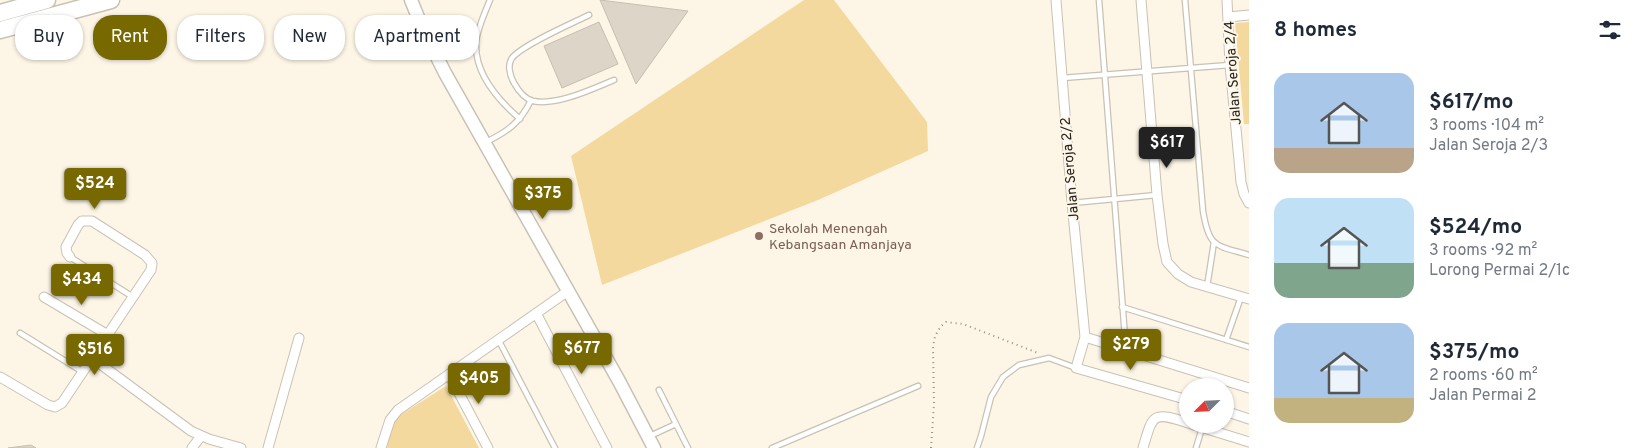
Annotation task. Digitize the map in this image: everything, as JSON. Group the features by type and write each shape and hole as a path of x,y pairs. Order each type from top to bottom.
{"highway":[{"path":"0,12 47,0"},
{"path":"0,30 111,0"}],"main road":[{"path":"412,0 434,53 568,290 651,442"}],"street":[{"name":"Jalan Seroja 2/2","path":"1056,0 1085,337"},
{"path":"1141,0 1157,195 1167,262 1178,274 1191,282 1245,298"},
{"name":"Jalan Seroja 2/4","path":"1227,0 1230,65 1241,182 1249,203"},
{"path":"1228,17 1249,15"},
{"path":"0,377 48,405 56,407 62,403 151,270 152,263 145,255 87,220 78,225 66,247 67,253 70,256"},
{"path":"381,448 390,420 398,410 568,290"},
{"path":"44,297 108,335"},
{"path":"536,313 607,448"},
{"path":"1179,397 1076,368 1085,337 1249,388"},
{"path":"268,448 299,338"},
{"path":"92,358 201,436 240,448"},
{"path":"450,374 488,448"},
{"path":"1143,448 1150,424 1154,419 1165,415 1179,420"},
{"path":"1234,415 1249,419"},
{"path":"1221,433 1249,442"},
{"path":"192,448 201,436"}],"lane":[{"path":"490,0 484,13 476,44 479,66 492,90 507,108 520,119"},
{"path":"1099,0 1126,350"},
{"path":"1185,0 1203,211 1207,232 1214,242 1224,248 1249,255"},
{"path":"590,15 539,40 512,58 509,68 512,80 518,91 531,100 558,100 614,80"},
{"path":"1062,78 1230,65"},
{"path":"484,143 512,127 520,119 531,100"},
{"path":"1072,203 1157,195"},
{"path":"1207,287 1214,242"},
{"path":"70,256 133,297"},
{"path":"1226,340 1245,298"},
{"path":"1122,308 1249,347"},
{"path":"20,333 83,372"},
{"path":"498,340 555,448"},
{"path":"977,448 991,397 1003,377 1019,365 1049,358 1076,368"},
{"path":"772,448 918,386"},
{"path":"659,390 688,448"},
{"path":"651,442 676,424"},
{"path":"1196,448 1200,433"}],"path":[{"path":"931,448 934,404 933,347 935,336 946,322 963,324 1049,358"}],"shaded area":[{"path":"804,0 834,0 927,122 928,151 818,200 602,285 571,156"},
{"path":"1249,22 1249,124 1244,124 1235,23"},
{"path":"446,386 479,448 387,448 394,419"}],"building":[{"path":"600,0 688,11 636,84"},
{"path":"599,22 618,64 562,88 544,46"},
{"path":"31,445 36,448 8,448"}],"place":[{"name":"Sekolah Menengah Kebangsaan Amanjaya","path":"759,236"}]}
